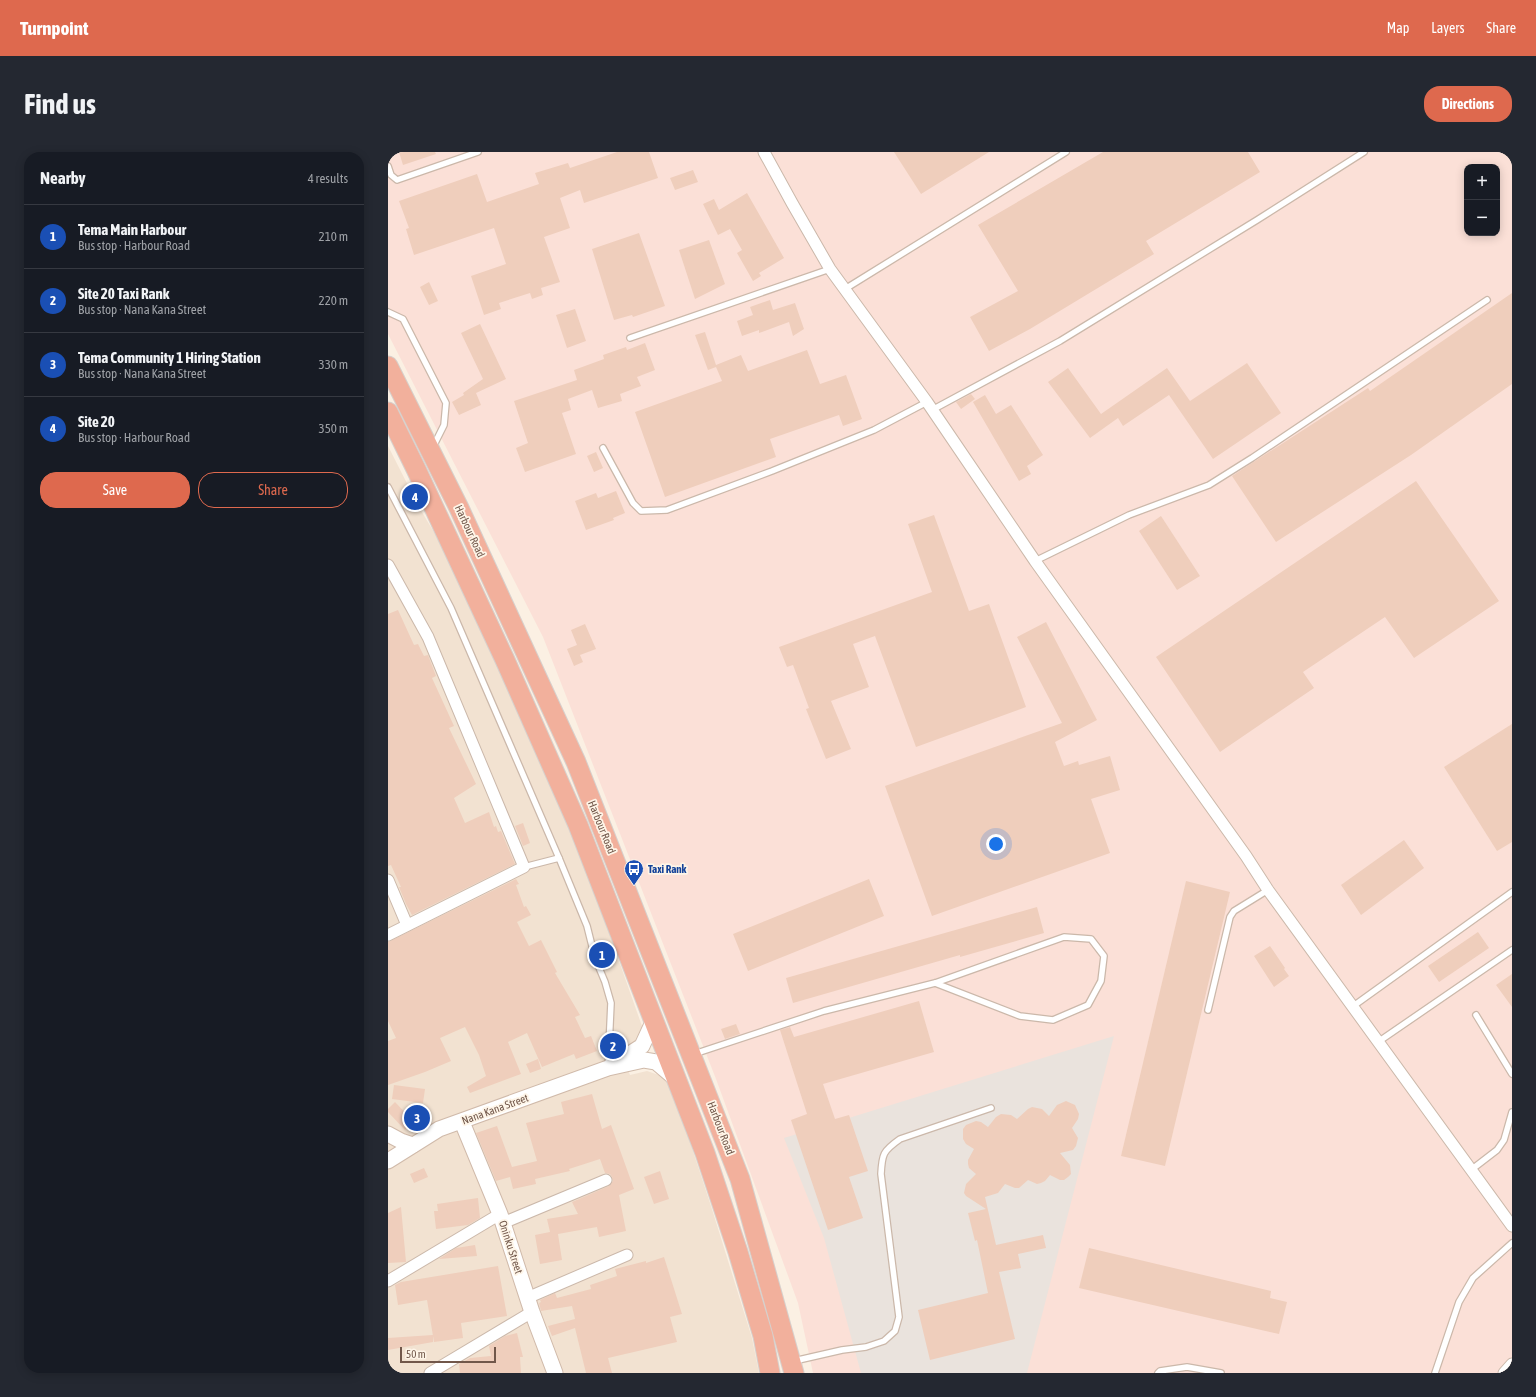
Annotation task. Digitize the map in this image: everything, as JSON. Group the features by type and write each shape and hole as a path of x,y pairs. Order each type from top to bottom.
{"highway":[{"name":"Harbour Road","path":"388,366 466,522 576,762 740,1179 793,1367"},
{"name":"Harbour Road","path":"388,412 505,660 578,825 705,1153 738,1252 763,1336 770,1373"}],"street":[{"path":"764,152 830,269 930,406 1035,561 1246,856 1268,890 1512,1226"},
{"path":"388,565 428,637 524,867 388,935"},
{"path":"388,880 407,925"},
{"path":"608,1068 642,1046 654,1020"},
{"path":"608,1068 644,1060 656,1062 677,1080"},
{"name":"Nana Kana Street","path":"388,1161 439,1129 462,1122 608,1068"},
{"name":"Oninku Street","path":"462,1122 501,1218 529,1305 555,1373"},
{"path":"388,1134 413,1146"},
{"path":"388,1281 501,1218 606,1180"},
{"path":"430,1373 529,1305 627,1256"},
{"path":"1504,1373 1512,1364"}],"lane":[{"path":"388,166 391,175 397,180 478,152"},
{"path":"845,289 1066,152"},
{"path":"603,448 633,503 641,511 667,510 772,471 930,406 1060,341 1257,220 1364,152"},
{"path":"630,338 830,269"},
{"path":"1035,561 1129,515 1209,485 1252,458 1487,300"},
{"path":"388,312 403,319 446,403 444,425 431,451"},
{"path":"388,487 451,608 587,926 595,958 605,982 611,1004 608,1068"},
{"path":"524,867 559,858"},
{"path":"1208,1010 1230,917 1234,911 1268,890"},
{"path":"1352,1007 1512,892"},
{"path":"692,1055 824,1011 935,983 1064,937 1091,939 1104,956 1101,981 1088,1005 1053,1020 1020,1016 935,983"},
{"path":"1377,1042 1512,950"},
{"path":"1476,1015 1512,1074"},
{"path":"793,1367 842,1350 866,1347 884,1341 895,1331 899,1317 881,1174 882,1159 887,1148 900,1139 991,1108"},
{"path":"1471,1170 1497,1150 1504,1140 1512,1112"},
{"path":"1435,1373 1459,1302 1473,1278 1512,1243"},
{"path":"1158,1373 1160,1371 1187,1367 1221,1373"}],"shaded area":[{"path":"388,152 1512,152 1512,1373 813,1373 798,1303 716,1079 543,637 388,334"},
{"path":"388,446 420,509 446,552 543,754 595,893 643,1029 636,1044 621,1054 630,1075 647,1071 665,1077 674,1093 752,1338 759,1373 388,1373"},
{"path":"1114,1036 1027,1373 861,1373 824,1238 784,1138"}],"building":[{"path":"399,152 435,152 436,154 403,165"},
{"path":"617,152 649,152 658,178 584,203 580,190 560,198 570,228 544,237 560,282 541,288 543,295 532,299 530,293 499,303 501,309 484,315 471,276 506,264 494,228 414,255 406,229 409,228 399,201 477,174 487,202 539,184 535,173 568,163 570,168"},
{"path":"894,152 989,152 921,194"},
{"path":"1103,152 1248,152 1260,172 1146,241 1154,254 1030,329 989,351 970,317 1018,291 978,225"},
{"path":"693,170 698,182 675,190 670,178"},
{"path":"747,193 784,258 759,273 761,276 753,281 737,253 742,250 730,229 718,235 703,204 714,199 719,210"},
{"path":"639,233 665,306 633,317 632,315 614,320 592,249"},
{"path":"709,240 725,284 695,299 679,250"},
{"path":"429,282 438,301 429,305 420,287"},
{"path":"1512,293 1512,384 1411,455 1276,542 1232,476 1368,388 1370,391"},
{"path":"770,300 773,310 795,303 804,329 793,336 789,322 759,333 759,330 742,336 737,321 753,315 750,307"},
{"path":"575,309 586,341 567,348 556,315"},
{"path":"480,324 506,379 476,393 481,405 459,415 452,402 464,395 463,393 483,379 461,333"},
{"path":"705,332 716,365 741,355 748,371 807,350 820,384 846,375 862,419 843,426 839,415 770,439 776,457 665,497 635,412 722,381 716,367 708,370 695,335"},
{"path":"645,343 655,370 637,377 641,386 620,394 622,401 598,408 592,390 568,399 571,410 562,413 576,454 525,472 516,448 528,443 514,401 577,380 574,370 604,359 603,355 626,347 627,350"},
{"path":"1247,363 1281,413 1213,459 1169,395 1123,426 1118,418 1090,438 1048,382 1068,368 1101,414 1167,368 1190,401"},
{"path":"971,394 975,399 961,409 956,402"},
{"path":"985,395 996,414 1011,405 1043,455 1027,466 1031,474 1019,481 973,402"},
{"path":"596,452 603,468 594,472 587,456"},
{"path":"1416,481 1499,601 1414,658 1385,617 1303,672 1314,688 1220,752 1156,657"},
{"path":"616,491 625,513 613,518 614,520 586,530 575,501 596,493 598,498"},
{"path":"934,515 969,611 989,604 1026,707 916,747 875,636 853,644 869,687 831,701 851,749 826,759 806,709 809,708 793,665 787,667 779,647 932,592 908,524"},
{"path":"1161,516 1200,576 1177,590 1139,531"},
{"path":"398,610 414,645 418,644 424,656 428,655 436,676 432,678 454,726 449,728 476,784 454,798 465,823 489,812 494,827 496,826 498,832 501,831 515,864 412,915 406,904 399,887 401,887 391,865 388,866 388,614"},
{"path":"1046,622 1097,720 1055,742 1064,766 1078,761 1079,765 1110,756 1120,790 1091,799 1110,853 932,916 885,786 1062,723 1017,637"},
{"path":"585,624 596,649 580,655 583,662 574,666 567,649 577,645 571,630"},
{"path":"1512,724 1512,842 1497,851 1444,767"},
{"path":"523,823 530,843 523,846 515,826"},
{"path":"1404,840 1424,868 1361,915 1341,885"},
{"path":"516,879 519,884 516,885 524,907 526,906 531,915 517,922 529,946 541,940 557,972 555,973 580,1015 575,1017 585,1038 591,1036 597,1051 576,1059 574,1054 542,1067 527,1033 508,1042 521,1074 470,1093 467,1087 486,1076 479,1055 465,1027 440,1038 451,1061 388,1085 388,1041 396,1038 388,1021 388,942"},
{"path":"869,879 884,916 748,971 733,934"},
{"path":"1186,881 1230,892 1165,1166 1121,1156"},
{"path":"1037,907 1044,933 960,957 960,955 793,1003 786,978"},
{"path":"1478,932 1489,948 1439,982 1428,966"},
{"path":"1270,946 1289,976 1274,987 1254,956"},
{"path":"1512,974 1512,1007 1496,985"},
{"path":"919,1001 934,1052 823,1084 835,1119 849,1115 868,1171 849,1177 863,1218 828,1230 791,1120 807,1114 780,1030 790,1027 794,1037"},
{"path":"736,1024 740,1034 725,1039 721,1029"},
{"path":"538,1059 541,1069 530,1073 526,1064"},
{"path":"394,1085 425,1089 423,1103 392,1099"},
{"path":"592,1094 602,1129 611,1125 634,1189 619,1195 626,1231 599,1237 597,1227 558,1234 562,1260 540,1264 535,1235 550,1232 547,1219 578,1214 572,1202 609,1186 613,1181 612,1177 610,1174 605,1173 600,1159 569,1169 570,1171 535,1179 536,1184 513,1189 510,1177 496,1181 476,1133 497,1126 512,1167 537,1161 526,1123 564,1114 561,1102"},
{"path":"1066,1101 1075,1105 1079,1114 1078,1119 1072,1128 1078,1138 1076,1146 1073,1150 1060,1153 1070,1165 1071,1174 1064,1180 1060,1180 1050,1175 1045,1181 1037,1184 1028,1180 1019,1188 1005,1184 998,1193 985,1197 996,1245 1043,1235 1046,1248 1018,1254 1021,1268 999,1272 1015,1339 930,1360 918,1310 988,1293 977,1240 975,1241 968,1213 986,1209 966,1196 964,1193 966,1184 976,1174 969,1168 968,1160 974,1149 966,1144 963,1139 963,1129 966,1125 976,1121 981,1122 988,1127 996,1117 1001,1114 1011,1115 1017,1119 1032,1107 1042,1109 1049,1116 1057,1105"},
{"path":"395,1102 414,1122 405,1130 388,1112 388,1109"},
{"path":"424,1168 428,1177 414,1183 410,1174"},
{"path":"660,1171 669,1199 654,1204 644,1177"},
{"path":"478,1198 480,1218 468,1225 436,1229 434,1211 438,1211 437,1204"},
{"path":"401,1207 406,1262 388,1263 388,1213"},
{"path":"475,1245 477,1256 439,1259 456,1248"},
{"path":"1089,1248 1271,1291 1270,1298 1287,1302 1279,1334 1079,1288"},
{"path":"664,1257 682,1314 670,1317 677,1342 608,1358 612,1373 586,1373 575,1328 552,1336 548,1326 575,1319 572,1306 541,1311 539,1303 541,1302 540,1300 555,1293 557,1298 591,1289 590,1285 617,1276 615,1269 646,1261 646,1263"},
{"path":"498,1266 507,1316 461,1323 463,1338 434,1342 427,1300 398,1305 395,1285 401,1282"},
{"path":"517,1333 523,1357 520,1357 521,1373 460,1373 459,1364 470,1358 491,1356 489,1346 505,1336"},
{"path":"433,1335 433,1342 388,1350 388,1338"}],"place":[{"name":"Site 20","path":"415,497"},
{"name":"Taxi Rank","path":"634,886"},
{"name":"Tema Main Harbour","path":"602,955"},
{"name":"Site 20 Taxi Rank","path":"613,1046"},
{"name":"Tema Community 1 Hiring Station","path":"417,1118"}]}
